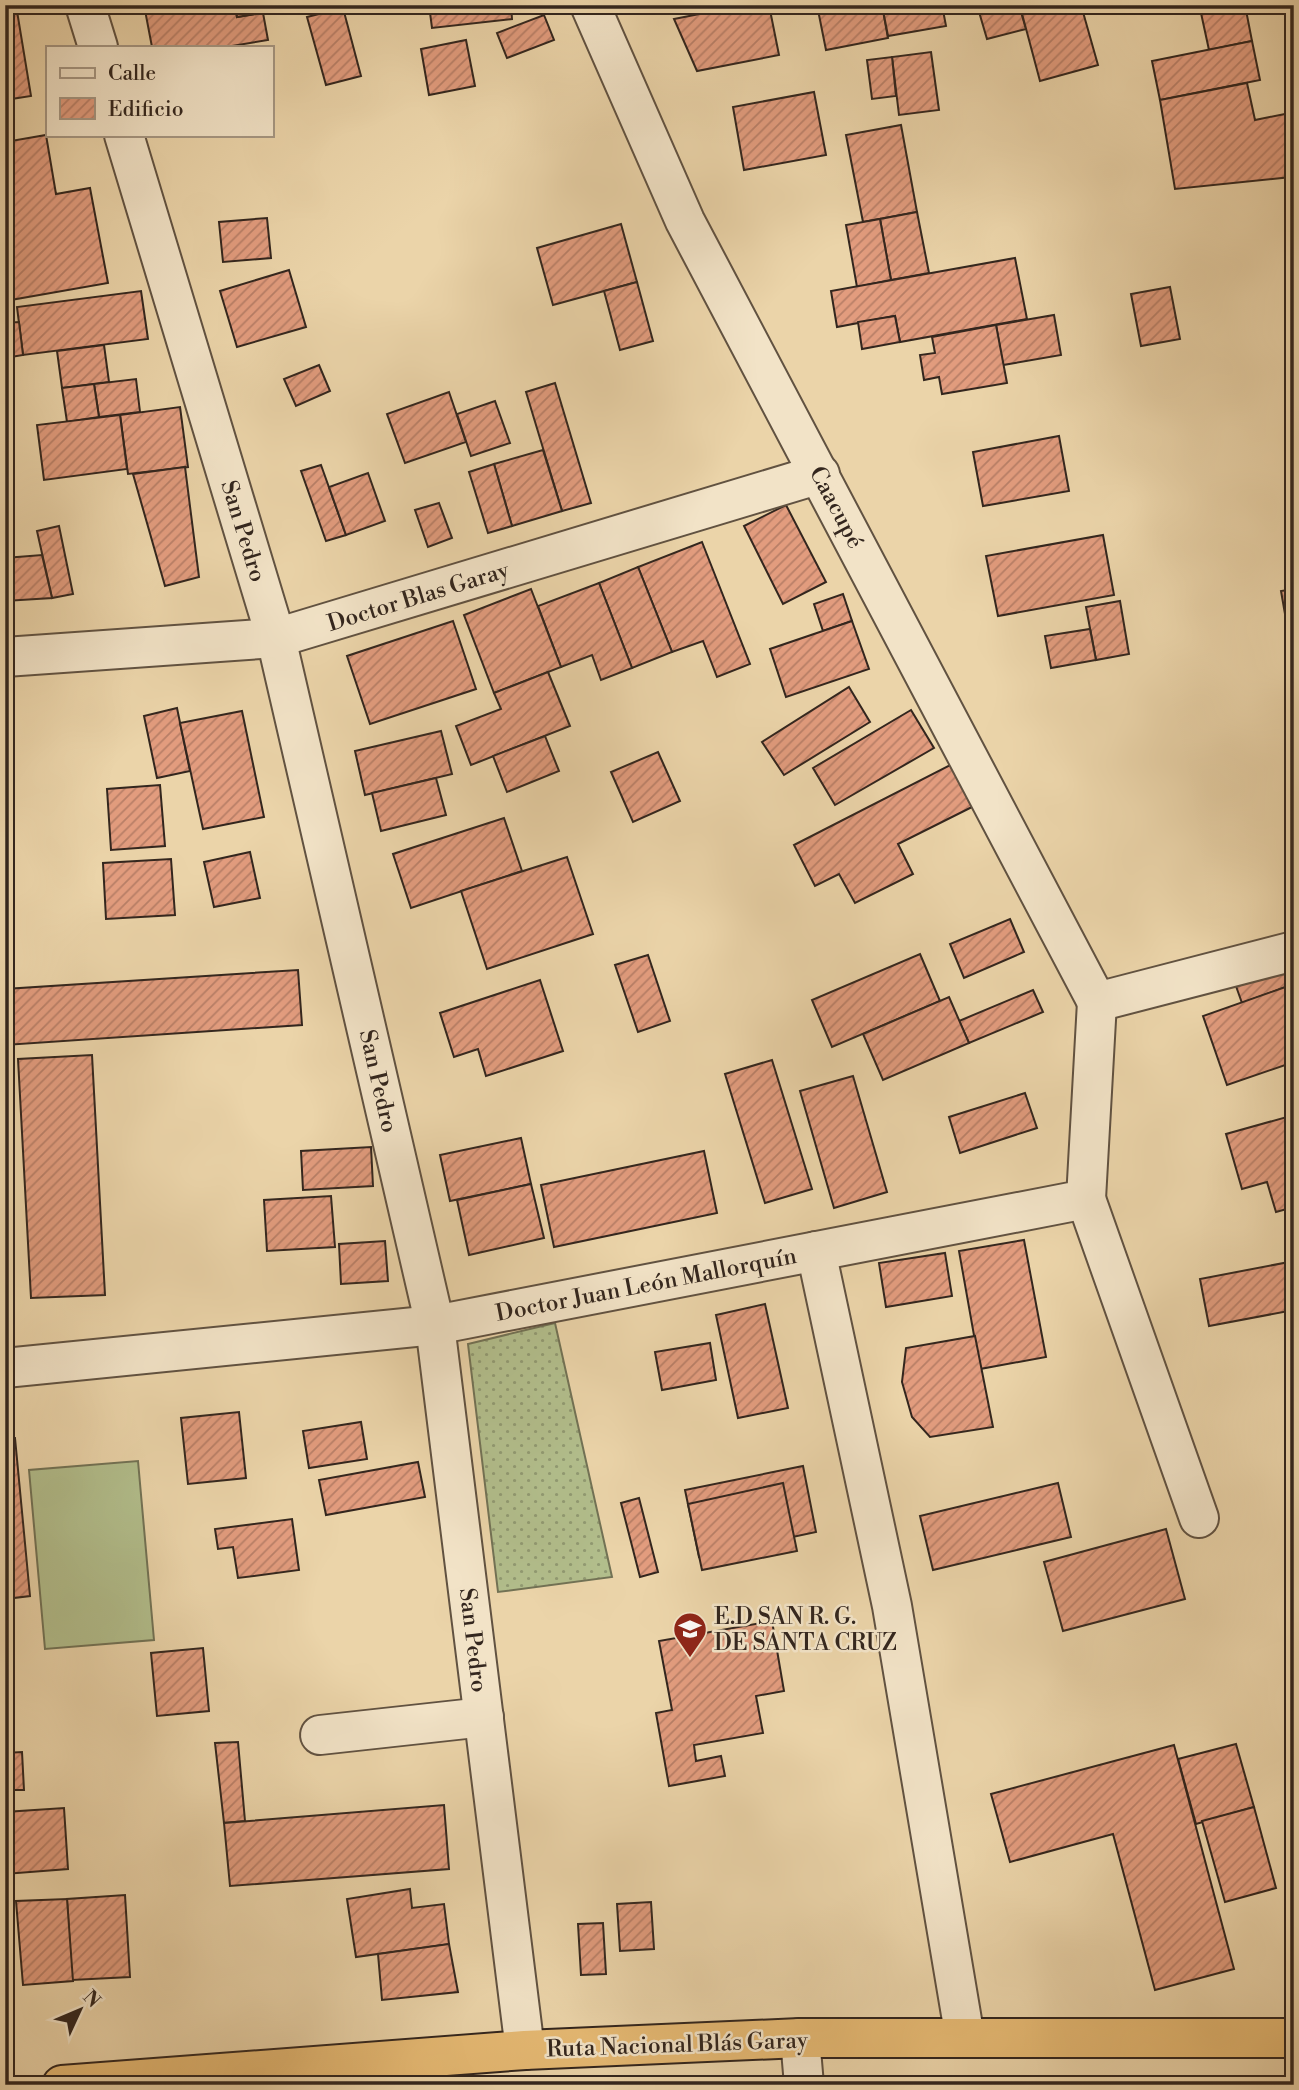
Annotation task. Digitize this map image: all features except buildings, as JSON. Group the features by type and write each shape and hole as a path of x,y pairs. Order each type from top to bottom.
{"highway":[{"name":"Ruta Nacional Blás Garay","path":"62,2085 525,2050 800,2038 1294,2038"}],"street":[{"path":"85,5 98,46"},
{"name":"Caacupé","path":"590,5 685,221 1097,1002"},
{"name":"San Pedro","path":"124,136 276,638 435,1325 525,2050"},
{"name":"Doctor Blas Garay","path":"5,657 276,638 820,474"},
{"path":"1199,1518 1086,1199 1097,1002 1294,951"},
{"name":"Doctor Juan León Mallorquín","path":"5,1368 435,1325 1086,1199"},
{"path":"816,1251 892,1606 965,2038"},
{"path":"320,1735 484,1717"},
{"path":"800,2038 804,2085"}],"green space":[{"path":"555,1323 612,1577 498,1592 468,1344"},
{"path":"138,1461 154,1640 45,1649 29,1470"}],"place":[{"name":"E.D SAN R. G. DE SANTA CRUZ","path":"690,1659"}]}
